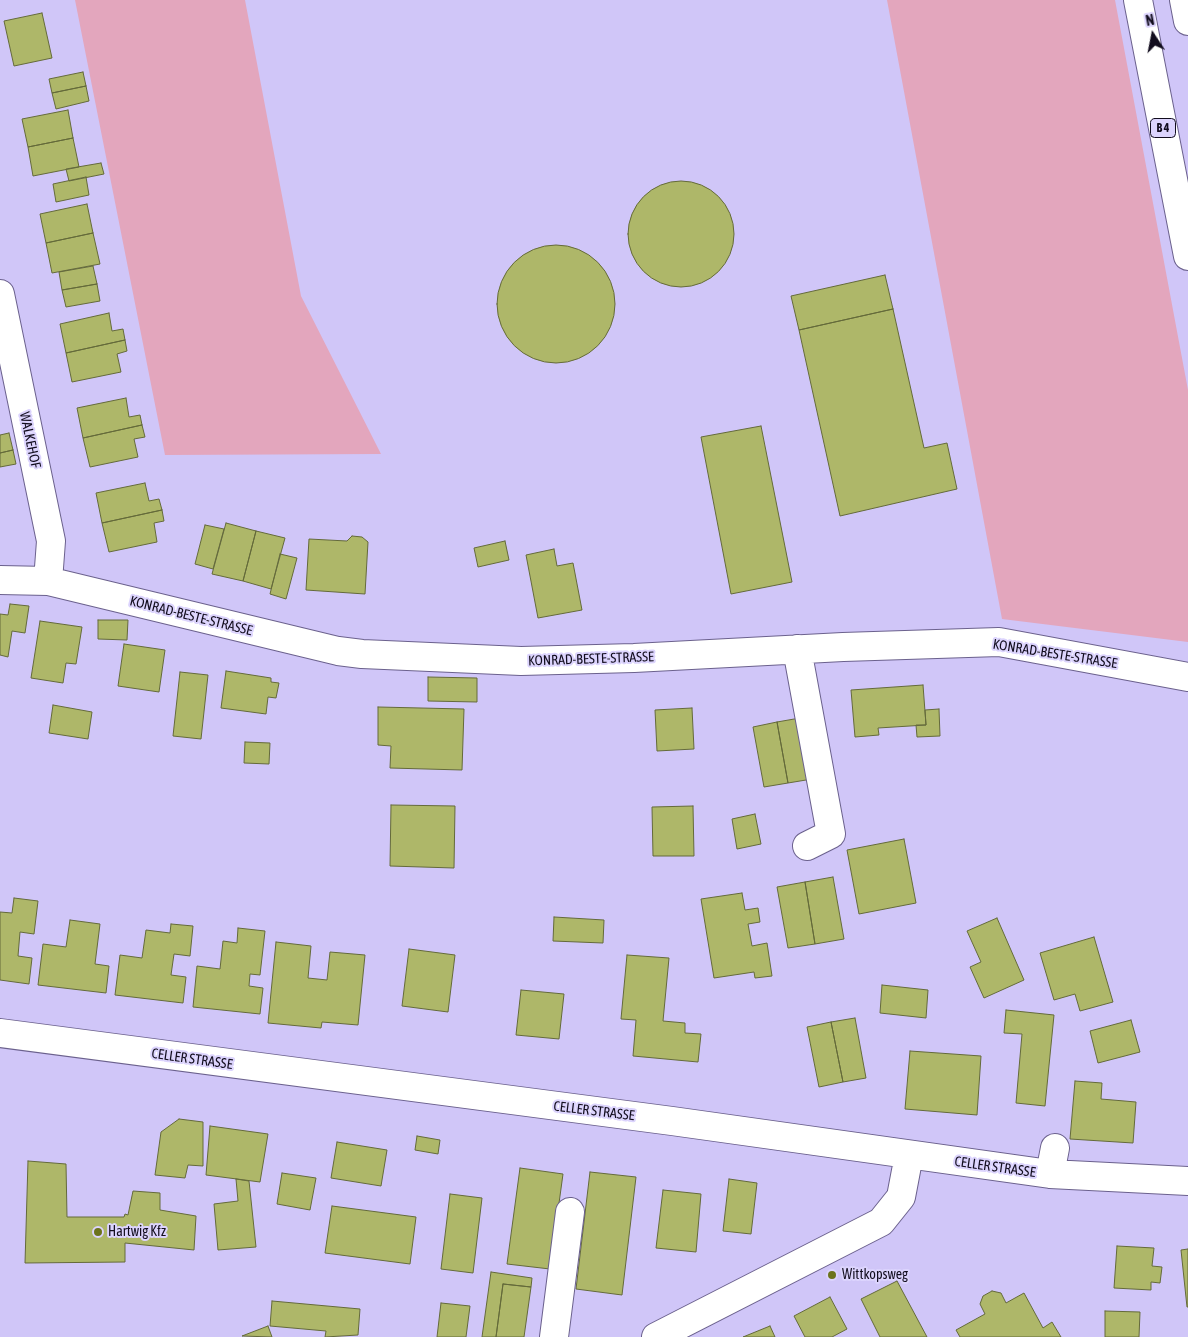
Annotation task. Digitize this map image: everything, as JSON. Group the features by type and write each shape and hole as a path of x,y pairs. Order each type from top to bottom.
{"main road":[{"name":"B 4","path":"1138,0 1188,256"},
{"path":"1184,0 1188,20"},
{"name":"WALKEHOF","path":"0,297 51,541 48,581"},
{"name":"KONRAD-BESTE-STRASSE","path":"0,580 48,581 338,651 362,654 521,661 999,642 1188,677"},
{"path":"797,649 831,834 807,846"},
{"name":"CELLER STRASSE","path":"0,1033 672,1121 909,1155 1052,1161 1188,1181"},
{"path":"656,1337 881,1222 901,1197 909,1155"},
{"path":"554,1337 570,1212"}],"shaded area":[{"path":"75,0 245,0 301,296 381,454 165,455"},
{"path":"887,0 1115,0 1188,390 1188,642 1002,619"}],"building":[{"path":"42,13 52,58 14,66 4,21"},
{"path":"83,72 86,86 52,93 49,79"},
{"path":"86,86 89,101 56,109 52,93"},
{"path":"68,110 73,138 28,147 22,119"},
{"path":"73,138 79,167 33,176 28,147"},
{"path":"101,163 104,174 69,181 66,169"},
{"path":"86,177 89,195 56,202 53,184"},
{"path":"681,181 701,185 718,197 730,214 734,234 730,254 718,271 701,283 681,287 661,283 644,271 632,254 628,234 632,214 644,197 661,185"},
{"path":"87,204 93,233 46,243 40,214"},
{"path":"93,233 100,264 52,273 46,243"},
{"path":"556,245 579,249 598,262 611,281 615,304 611,327 598,346 579,359 556,363 533,359 514,346 501,327 497,304 501,281 514,262 533,249"},
{"path":"93,266 97,284 62,290 59,272"},
{"path":"885,275 893,309 799,330 791,296"},
{"path":"97,284 100,301 66,307 62,290"},
{"path":"893,309 924,448 947,443 957,489 840,516 799,330"},
{"path":"109,313 112,331 123,329 125,340 66,353 60,324"},
{"path":"125,340 127,351 117,354 121,372 72,382 66,353"},
{"path":"126,398 129,417 140,415 142,425 83,438 77,408"},
{"path":"142,425 145,437 134,439 138,457 90,467 83,438"},
{"path":"761,426 792,582 731,594 701,437"},
{"path":"9,433 13,450 0,453 0,435"},
{"path":"13,450 16,464 0,467 0,453"},
{"path":"145,483 149,501 159,499 162,510 102,523 96,493"},
{"path":"162,510 164,521 154,523 157,542 109,552 102,523"},
{"path":"226,523 256,531 243,581 212,574"},
{"path":"205,525 224,529 213,569 195,564"},
{"path":"256,531 285,538 271,589 243,581"},
{"path":"352,536 362,537 368,542 365,594 306,590 309,539 347,541"},
{"path":"505,541 509,560 478,567 474,548"},
{"path":"554,549 557,566 573,563 582,610 538,618 526,555"},
{"path":"280,554 297,558 286,599 270,594"},
{"path":"10,604 29,606 25,633 12,631 8,657 0,655 0,614 8,615"},
{"path":"98,620 128,620 127,640 98,639"},
{"path":"40,621 82,627 76,664 66,663 63,683 31,678"},
{"path":"124,644 165,650 159,692 118,686"},
{"path":"226,671 271,678 271,682 279,683 276,698 268,697 266,714 221,708"},
{"path":"180,672 208,675 201,739 173,736"},
{"path":"428,677 477,678 477,702 428,701"},
{"path":"923,685 926,725 878,728 879,735 855,737 851,690"},
{"path":"53,705 92,712 88,739 49,733"},
{"path":"378,707 464,709 462,770 390,768 391,746 378,745"},
{"path":"692,708 694,749 657,751 655,710"},
{"path":"939,709 940,736 917,737 916,725 926,725 925,710"},
{"path":"800,718 812,779 788,783 777,722"},
{"path":"777,722 788,783 764,787 753,727"},
{"path":"245,742 270,743 269,764 244,763"},
{"path":"391,805 455,806 454,868 390,866"},
{"path":"693,806 694,856 653,856 652,807"},
{"path":"755,814 761,844 737,849 732,819"},
{"path":"904,839 916,903 859,914 847,850"},
{"path":"833,877 844,939 815,944 805,882"},
{"path":"805,882 815,944 788,948 777,887"},
{"path":"742,893 745,910 758,908 760,922 748,924 752,946 767,943 772,976 755,978 754,972 714,978 701,899"},
{"path":"14,898 38,901 34,934 20,932 18,956 32,958 29,984 0,980 0,912 12,913"},
{"path":"554,917 604,920 603,943 553,941"},
{"path":"997,918 1024,980 984,998 970,967 981,962 967,931"},
{"path":"70,920 100,924 95,964 109,966 106,993 38,985 43,944 66,947"},
{"path":"171,924 193,926 190,956 174,954 171,975 186,977 183,1003 115,995 120,955 142,958 146,930 170,933"},
{"path":"238,928 265,931 260,975 250,974 249,986 263,988 260,1014 193,1007 197,966 220,969 223,941 237,943"},
{"path":"1094,937 1113,1002 1080,1011 1075,994 1054,1000 1040,953"},
{"path":"276,942 311,946 308,978 327,980 330,952 365,955 358,1025 322,1022 321,1028 268,1023"},
{"path":"409,949 455,955 448,1012 402,1006"},
{"path":"627,955 669,958 663,1021 685,1023 685,1033 701,1034 698,1062 633,1056 636,1020 621,1019"},
{"path":"882,985 928,990 926,1018 880,1013"},
{"path":"521,990 564,994 559,1039 516,1035"},
{"path":"1006,1010 1054,1015 1045,1106 1016,1103 1022,1034 1004,1033"},
{"path":"855,1018 866,1078 843,1082 831,1022"},
{"path":"1131,1020 1140,1052 1098,1063 1090,1031"},
{"path":"831,1022 843,1082 819,1087 807,1027"},
{"path":"910,1051 981,1056 977,1115 905,1109"},
{"path":"1075,1081 1102,1083 1101,1099 1136,1102 1133,1143 1070,1139"},
{"path":"179,1119 203,1122 203,1166 188,1165 185,1178 155,1175 161,1132"},
{"path":"210,1126 268,1134 260,1182 206,1175"},
{"path":"417,1136 440,1140 438,1154 415,1150"},
{"path":"337,1142 387,1150 381,1186 331,1178"},
{"path":"28,1161 66,1164 67,1217 124,1217 125,1214 128,1215 133,1191 160,1193 160,1210 196,1216 194,1250 125,1243 125,1262 25,1263"},
{"path":"520,1168 563,1174 550,1269 507,1264"},
{"path":"590,1172 636,1177 622,1295 576,1289"},
{"path":"282,1173 316,1178 310,1210 277,1204"},
{"path":"236,1179 249,1181 256,1247 218,1250 214,1204 238,1201"},
{"path":"729,1179 757,1183 751,1234 723,1231"},
{"path":"663,1190 701,1194 696,1252 656,1248"},
{"path":"450,1194 482,1198 473,1273 441,1269"},
{"path":"332,1206 416,1217 410,1264 325,1253"},
{"path":"1117,1246 1154,1248 1152,1266 1162,1267 1160,1283 1151,1282 1151,1290 1114,1288"},
{"path":"1188,1249 1188,1307 1187,1307 1181,1250"},
{"path":"491,1272 532,1278 531,1287 503,1284 496,1337 482,1337"},
{"path":"897,1281 927,1337 880,1337 861,1299"},
{"path":"503,1284 531,1287 524,1337 496,1337"},
{"path":"992,1291 1001,1293 1006,1303 1024,1293 1043,1328 1052,1322 1061,1337 960,1337 956,1330 985,1314 980,1304 983,1296"},
{"path":"830,1297 847,1329 832,1337 805,1337 794,1316"},
{"path":"272,1301 360,1309 358,1335 325,1337 326,1331 270,1326"},
{"path":"441,1303 470,1306 466,1337 437,1337"},
{"path":"1105,1311 1140,1312 1139,1337 1105,1337"},
{"path":"268,1326 272,1337 242,1336"},
{"path":"770,1326 775,1337 743,1337"}],"place":[{"name":"Hartwig Kfz","path":"98,1232"},
{"name":"Wittkopsweg","path":"832,1275"}]}
